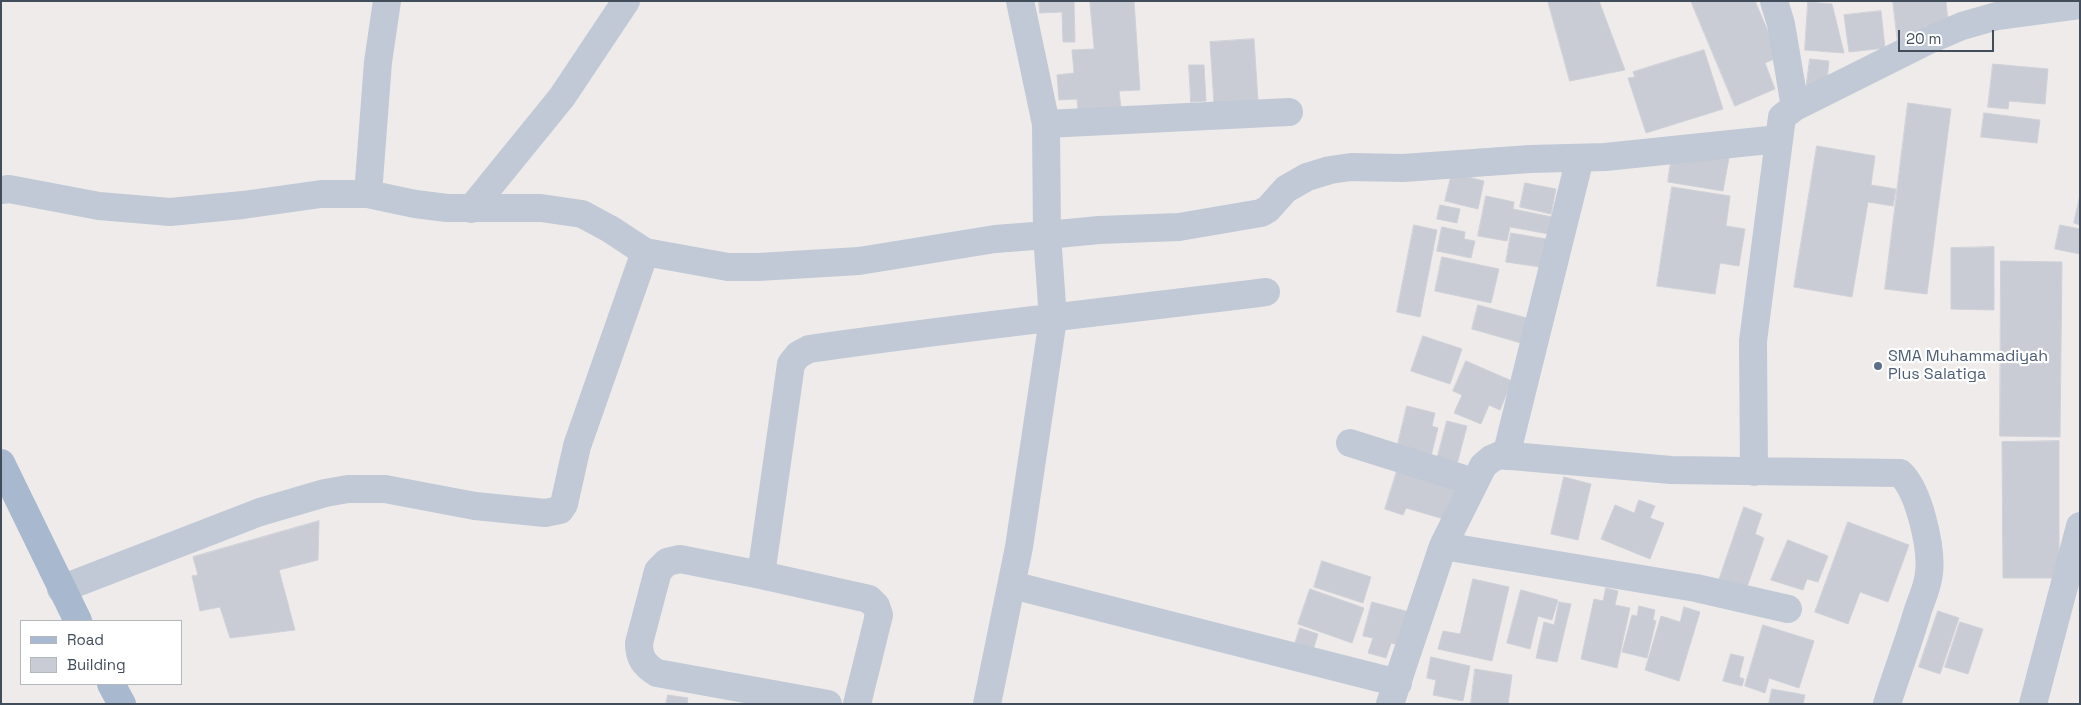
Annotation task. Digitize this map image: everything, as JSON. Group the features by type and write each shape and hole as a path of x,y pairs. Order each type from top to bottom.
{"main road":[{"path":"1,464 77,620"},
{"path":"112,685 122,704"}],"street":[{"path":"368,194 378,62 387,1"},
{"path":"471,209 562,97 626,1"},
{"path":"987,704 1020,547 1053,319 1047,235 1046,124 1020,1"},
{"path":"1774,1 1781,24 1795,107"},
{"path":"1754,472 1753,341 1782,117 1795,107 1962,26 1997,16 2080,5"},
{"path":"1046,124 1289,112"},
{"path":"1,190 9,189 99,206 170,212 243,205 320,194 368,194 415,204 471,209 541,208 582,214 610,229 645,252 720,266 758,267 859,261 995,239 1098,230 1179,227 1261,213 1268,209 1286,189 1307,177 1330,170 1351,167 1403,168 1605,157 1779,139"},
{"path":"1506,456 1580,158"},
{"path":"61,588 260,512 325,493 348,489 385,489 475,506 545,513 560,510 564,504 577,446 645,252"},
{"path":"761,575 791,364 798,355 809,350 934,331 1053,319 1266,292"},
{"path":"1350,443 1474,482"},
{"path":"1012,585 1394,693 1444,546 1474,482 1487,462 1500,455 1671,470 1900,474 1910,484 1922,520 1930,571 1886,704"},
{"path":"2033,704 2080,526"},
{"path":"1444,546 1696,588 1788,609"},
{"path":"828,704 657,672 650,668 640,657 639,643 658,571 667,562 680,559 761,575 869,599 874,602 878,615 857,704"}],"building":[{"path":"1039,1 1074,1 1075,42 1063,42 1062,12 1040,13"},
{"path":"1090,1 1134,1 1140,90 1119,91 1121,108 1078,111 1077,99 1059,100 1057,75 1074,73 1072,50 1094,49"},
{"path":"1548,1 1599,1 1625,70 1570,81"},
{"path":"1691,1 1755,1 1779,57 1765,63 1775,89 1735,106"},
{"path":"1893,1 1946,1 1948,23 1925,26 1927,40 1898,44"},
{"path":"1808,2 1832,4 1844,53 1805,50"},
{"path":"1881,11 1885,48 1849,52 1844,15"},
{"path":"1254,39 1258,101 1214,104 1210,42"},
{"path":"1704,50 1723,109 1646,133 1628,78 1635,77 1633,72"},
{"path":"1810,59 1829,61 1826,91 1806,89"},
{"path":"1993,64 2048,69 2045,104 2009,101 2008,109 1988,107"},
{"path":"1189,65 1204,65 1206,101 1191,102"},
{"path":"1908,103 1951,109 1927,294 1885,289"},
{"path":"1984,113 2040,120 2037,143 1981,137"},
{"path":"1817,146 1875,156 1871,185 1896,189 1893,206 1868,202 1852,297 1794,287"},
{"path":"1672,154 1729,158 1723,191 1668,182"},
{"path":"1452,173 1484,181 1478,209 1445,201"},
{"path":"1525,183 1556,189 1551,214 1520,207"},
{"path":"1672,187 1730,196 1726,226 1745,229 1739,266 1720,263 1715,294 1657,286"},
{"path":"2080,195 2080,225 2074,223"},
{"path":"1486,196 1514,202 1513,209 1552,217 1549,234 1510,227 1507,241 1478,236"},
{"path":"1440,205 1460,209 1457,223 1437,219"},
{"path":"1414,225 1437,230 1420,317 1397,312"},
{"path":"2060,225 2080,229 2080,254 2055,249"},
{"path":"1442,227 1465,232 1464,239 1475,241 1471,258 1437,251"},
{"path":"1511,233 1552,240 1547,268 1506,262"},
{"path":"1994,247 1994,310 1951,309 1951,248"},
{"path":"1442,257 1499,269 1491,303 1435,291"},
{"path":"2001,261 2062,262 2060,437 2000,436"},
{"path":"1478,305 1527,318 1521,343 1472,329"},
{"path":"1423,336 1462,349 1450,384 1411,371"},
{"path":"1466,361 1512,381 1500,410 1489,405 1481,424 1454,413 1462,395 1453,391"},
{"path":"1407,406 1435,413 1432,426 1438,428 1430,460 1396,452"},
{"path":"1447,421 1467,426 1456,468 1436,463"},
{"path":"2059,441 2059,578 2003,578 2002,442"},
{"path":"1398,468 1457,486 1447,520 1406,508 1403,515 1385,509"},
{"path":"1564,477 1591,484 1578,540 1551,534"},
{"path":"1639,500 1655,506 1650,518 1664,523 1650,559 1601,539 1615,505 1634,513"},
{"path":"1744,507 1762,514 1755,534 1764,538 1745,593 1718,583"},
{"path":"319,521 318,560 279,570 295,630 230,638 220,607 200,611 192,576 198,575 193,557"},
{"path":"1848,522 1909,545 1888,602 1860,592 1848,624 1815,612"},
{"path":"1788,540 1828,556 1818,582 1807,579 1803,590 1771,580"},
{"path":"1322,561 1371,577 1363,603 1314,587"},
{"path":"1473,579 1509,587 1492,661 1438,649 1443,631 1460,634"},
{"path":"1606,588 1618,591 1615,605 1630,608 1617,668 1581,659 1594,599 1603,601"},
{"path":"1310,589 1364,608 1352,643 1298,624"},
{"path":"1521,590 1558,600 1552,620 1538,616 1530,649 1507,643"},
{"path":"1372,602 1413,613 1404,646 1391,643 1386,658 1368,653 1373,638 1363,636"},
{"path":"1559,602 1571,604 1557,662 1536,658 1544,622 1554,625"},
{"path":"1639,606 1655,610 1653,620 1656,621 1647,658 1622,652 1632,615 1637,616"},
{"path":"1684,607 1700,612 1679,681 1645,670 1661,616 1680,622"},
{"path":"1938,611 1959,618 1940,674 1919,667"},
{"path":"1960,622 1983,629 1968,674 1945,667"},
{"path":"1763,625 1814,641 1799,688 1769,678 1765,693 1745,686"},
{"path":"1300,628 1318,634 1311,656 1293,650"},
{"path":"1731,654 1744,657 1739,677 1744,679 1742,686 1723,681"},
{"path":"1431,657 1470,666 1463,701 1433,695 1436,680 1427,678"},
{"path":"1475,669 1512,675 1508,704 1471,703"},
{"path":"1772,689 1805,695 1803,704 1769,704"},
{"path":"668,695 688,698 687,704 666,704"}],"place":[{"name":"SMA Muhammadiyah Plus Salatiga","path":"1878,366"}]}
